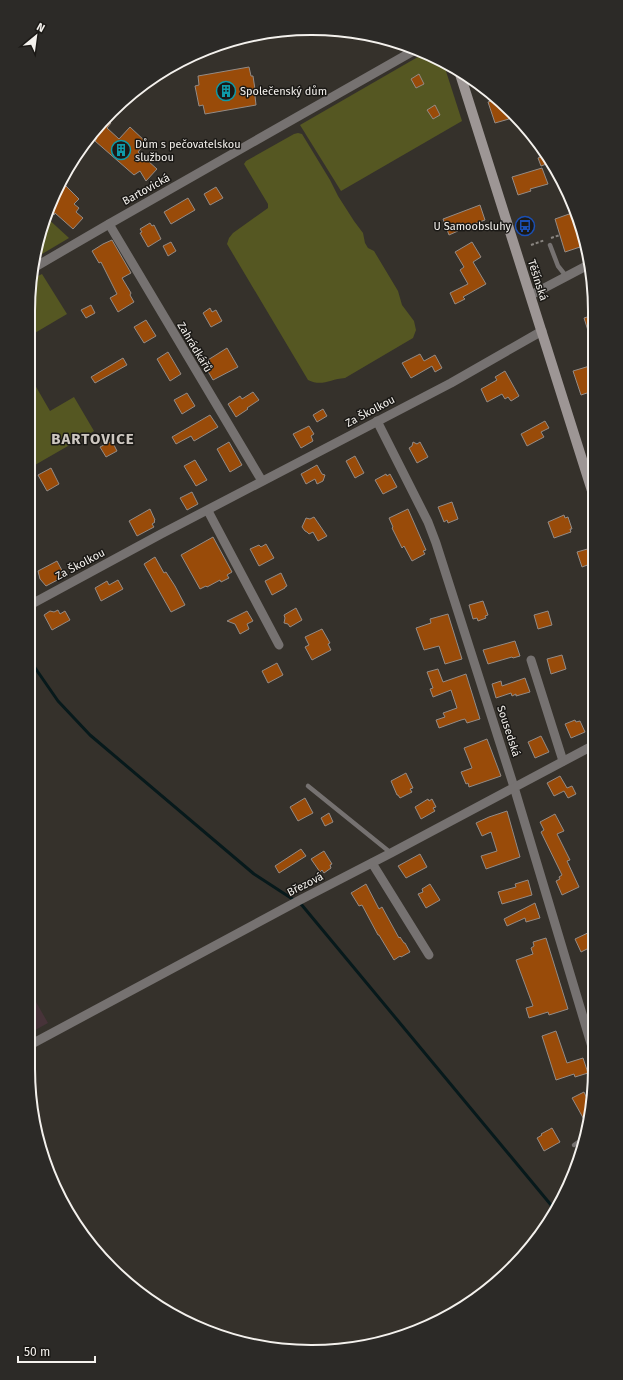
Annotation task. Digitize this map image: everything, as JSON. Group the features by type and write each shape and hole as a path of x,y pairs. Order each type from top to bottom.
{"main road":[{"name":"Těšínská","path":"462,80 588,478"}],"street":[{"name":"Bartovická","path":"39,265 409,53"},
{"name":"Zahrádkářů","path":"109,224 262,482"},
{"path":"531,295 585,267"},
{"name":"Za Školkou","path":"35,602 161,534 208,511 451,383 542,331"},
{"name":"Sousedská","path":"377,421 431,529 514,787 588,1034"},
{"path":"208,511 279,645"},
{"path":"531,660 563,761"},
{"name":"Březová","path":"35,1042 588,748"},
{"path":"372,863 429,955"}],"lane":[{"path":"550,245 558,266 566,276"},
{"path":"308,786 391,853"},
{"path":"574,1145 578,1142"}],"shaded area":[{"path":"418,57 446,70 462,121 341,191 300,125"},
{"path":"298,133 302,134 338,196 363,233 365,243 368,248 374,251 398,291 402,305 414,321 416,330 413,338 345,378 322,383 308,380 227,244 233,233 268,208 268,204 244,164 246,161"},
{"path":"51,221 69,238 41,255"},
{"path":"42,274 67,314 35,333 35,312 37,277"},
{"path":"35,385 50,411 74,397 94,431 35,465"},
{"path":"35,1000 48,1023 35,1030"}],"building":[{"name":"Společenský dům","path":"249,67 251,76 253,76 256,105 205,114 203,105 199,106 195,86 199,85 198,76"},
{"path":"419,74 424,84 416,88 411,79"},
{"path":"491,101 509,119 495,123 488,102"},
{"path":"435,105 440,115 433,119 427,110"},
{"name":"Dům s pečovatelskou službou","path":"110,122 107,128 119,139 130,127 146,142 138,152 157,169 146,181 140,171 134,175 95,141"},
{"path":"540,157 545,164 541,166 538,158"},
{"path":"542,168 548,184 530,189 531,191 518,195 512,177"},
{"path":"66,186 79,199 74,204 79,208 76,212 83,218 73,229 55,213 54,215 56,206"},
{"path":"216,187 223,198 210,205 204,194"},
{"path":"188,198 195,210 171,224 164,212"},
{"path":"480,205 485,220 449,235 443,219"},
{"path":"570,214 581,247 565,252 555,219"},
{"path":"150,223 152,226 154,225 161,239 148,247 140,233 142,232 140,229"},
{"path":"112,240 131,273 122,278 131,293 130,295 134,302 118,312 110,298 117,294 101,262 99,263 92,251"},
{"path":"171,242 176,251 168,256 163,246"},
{"path":"472,242 481,257 473,262 486,284 463,297 465,299 455,304 450,293 468,284 460,270 464,267 455,252"},
{"path":"91,305 95,313 86,318 81,310"},
{"path":"210,308 212,312 216,310 222,321 211,327 203,313"},
{"path":"588,317 588,331 584,318"},
{"path":"146,320 156,336 144,343 134,327"},
{"path":"227,348 238,367 213,380 203,363"},
{"path":"168,352 181,374 170,381 157,359"},
{"path":"420,354 424,361 435,355 442,368 435,372 432,366 411,378 402,363"},
{"path":"123,358 127,365 95,383 91,377"},
{"path":"588,366 588,393 581,395 573,371"},
{"path":"505,371 519,396 511,401 508,397 505,399 502,394 487,402 481,389 497,380 495,377"},
{"path":"253,392 259,400 236,417 228,404 240,396 242,399"},
{"path":"187,393 195,406 182,414 174,400"},
{"path":"323,409 327,416 317,422 313,415"},
{"path":"210,415 218,427 194,441 191,436 176,444 172,437"},
{"path":"545,421 549,428 541,432 544,437 527,446 521,434"},
{"path":"309,426 314,434 311,436 313,441 301,448 293,434"},
{"path":"112,441 117,451 106,457 100,447"},
{"path":"229,442 242,465 230,472 217,449"},
{"path":"413,442 417,444 420,442 428,457 417,463 409,448 412,446"},
{"path":"355,456 364,473 355,478 346,461"},
{"path":"195,460 207,480 196,486 184,466"},
{"path":"317,465 322,474 325,475 323,481 317,484 315,479 306,484 301,474"},
{"path":"51,468 59,484 47,491 38,475"},
{"path":"386,474 387,476 390,474 397,487 383,494 375,480"},
{"path":"192,492 198,504 187,510 180,498"},
{"path":"452,502 458,519 448,523 447,520 444,522 438,507"},
{"path":"150,509 155,520 152,524 154,527 137,536 129,521"},
{"path":"408,509 426,550 423,551 425,554 412,561 404,546 402,548 392,528 393,527 389,518"},
{"path":"564,515 565,518 568,517 572,529 570,529 571,532 554,538 548,522"},
{"path":"314,517 327,536 318,541 313,532 309,534 302,527 306,518 310,519"},
{"path":"213,537 232,572 227,575 229,578 221,582 220,580 200,589 181,555"},
{"path":"266,544 274,558 259,566 250,549 259,545 261,547"},
{"path":"588,549 588,565 582,567 577,552"},
{"path":"155,557 164,573 166,572 175,586 185,605 171,612 144,564"},
{"path":"57,561 65,576 46,586 40,579 38,571"},
{"path":"281,573 287,586 272,595 265,581"},
{"path":"118,580 123,589 101,601 95,588 107,581 109,585"},
{"path":"483,601 488,615 485,616 486,618 478,621 477,618 473,619 469,605"},
{"path":"296,608 302,620 290,627 288,624 284,623 284,615"},
{"path":"58,610 60,614 65,611 70,620 52,630 44,615 50,611 54,612"},
{"path":"247,611 253,621 247,624 249,629 240,634 235,624 227,621"},
{"path":"548,611 552,625 538,629 534,615"},
{"path":"448,614 462,659 445,664 439,646 424,650 416,628 431,623 430,619"},
{"path":"322,629 330,643 328,644 331,650 312,660 305,647 309,645 305,637"},
{"path":"515,641 520,656 488,664 483,650"},
{"path":"562,655 566,669 551,674 547,659"},
{"path":"277,663 283,675 268,683 262,671"},
{"path":"438,669 443,682 466,674 480,719 467,723 465,719 439,728 436,720 445,717 443,713 457,708 451,690 433,697 430,689 433,688 427,672"},
{"path":"525,678 530,692 516,696 516,694 512,696 511,693 496,698 492,684 501,681 502,686"},
{"path":"575,720 576,722 580,721 585,732 571,738 565,724"},
{"path":"541,736 549,752 535,758 528,742"},
{"path":"487,739 501,776 469,787 468,783 466,784 461,772 472,768 464,748"},
{"path":"406,773 413,788 410,789 412,792 400,798 397,795 391,781"},
{"path":"560,776 567,788 572,786 576,794 568,798 564,791 554,796 547,783"},
{"path":"305,798 313,813 298,821 290,807"},
{"path":"428,799 429,801 432,799 436,807 433,808 435,811 421,819 415,807"},
{"path":"507,811 520,857 486,869 481,856 497,851 491,832 482,836 476,823"},
{"path":"329,813 333,822 325,826 321,818"},
{"path":"555,814 564,831 557,834 570,860 567,861 579,887 562,895 556,881 560,879 559,877 562,875 541,832 544,830 540,822"},
{"path":"301,849 306,856 279,873 275,866"},
{"path":"324,851 332,864 330,865 331,868 324,873 322,870 320,872 311,859"},
{"path":"420,854 427,867 406,878 398,866"},
{"path":"528,880 532,895 502,904 498,892 516,887 515,884"},
{"path":"366,884 379,909 382,907 399,938 400,937 405,943 410,952 394,960 378,935 362,905 359,906 351,893"},
{"path":"430,884 440,900 426,908 418,894 423,892 422,889"},
{"path":"535,903 540,918 526,922 525,918 507,926 504,919"},
{"path":"588,933 588,948 581,952 575,939"},
{"path":"546,938 568,1009 549,1015 548,1012 529,1018 526,1008 533,1006 516,960 533,954 531,948 534,946 533,942"},
{"path":"556,1031 567,1063 583,1058 588,1073 575,1077 574,1074 556,1080 542,1036"},
{"path":"584,1092 586,1097 584,1119 572,1098"},
{"path":"552,1128 560,1142 544,1151 537,1138"}],"waterway":[{"path":"35,668 58,701 90,735 254,874 294,900"},
{"path":"301,904 552,1206"}],"place":[{"name":"Společenský dům","path":"226,91"},
{"name":"Dům s pečovatelskou službou","path":"121,150"},
{"name":"U Samoobsluhy","path":"525,226"}],"district":[{"name":"BARTOVICE","path":"93,439"}]}
